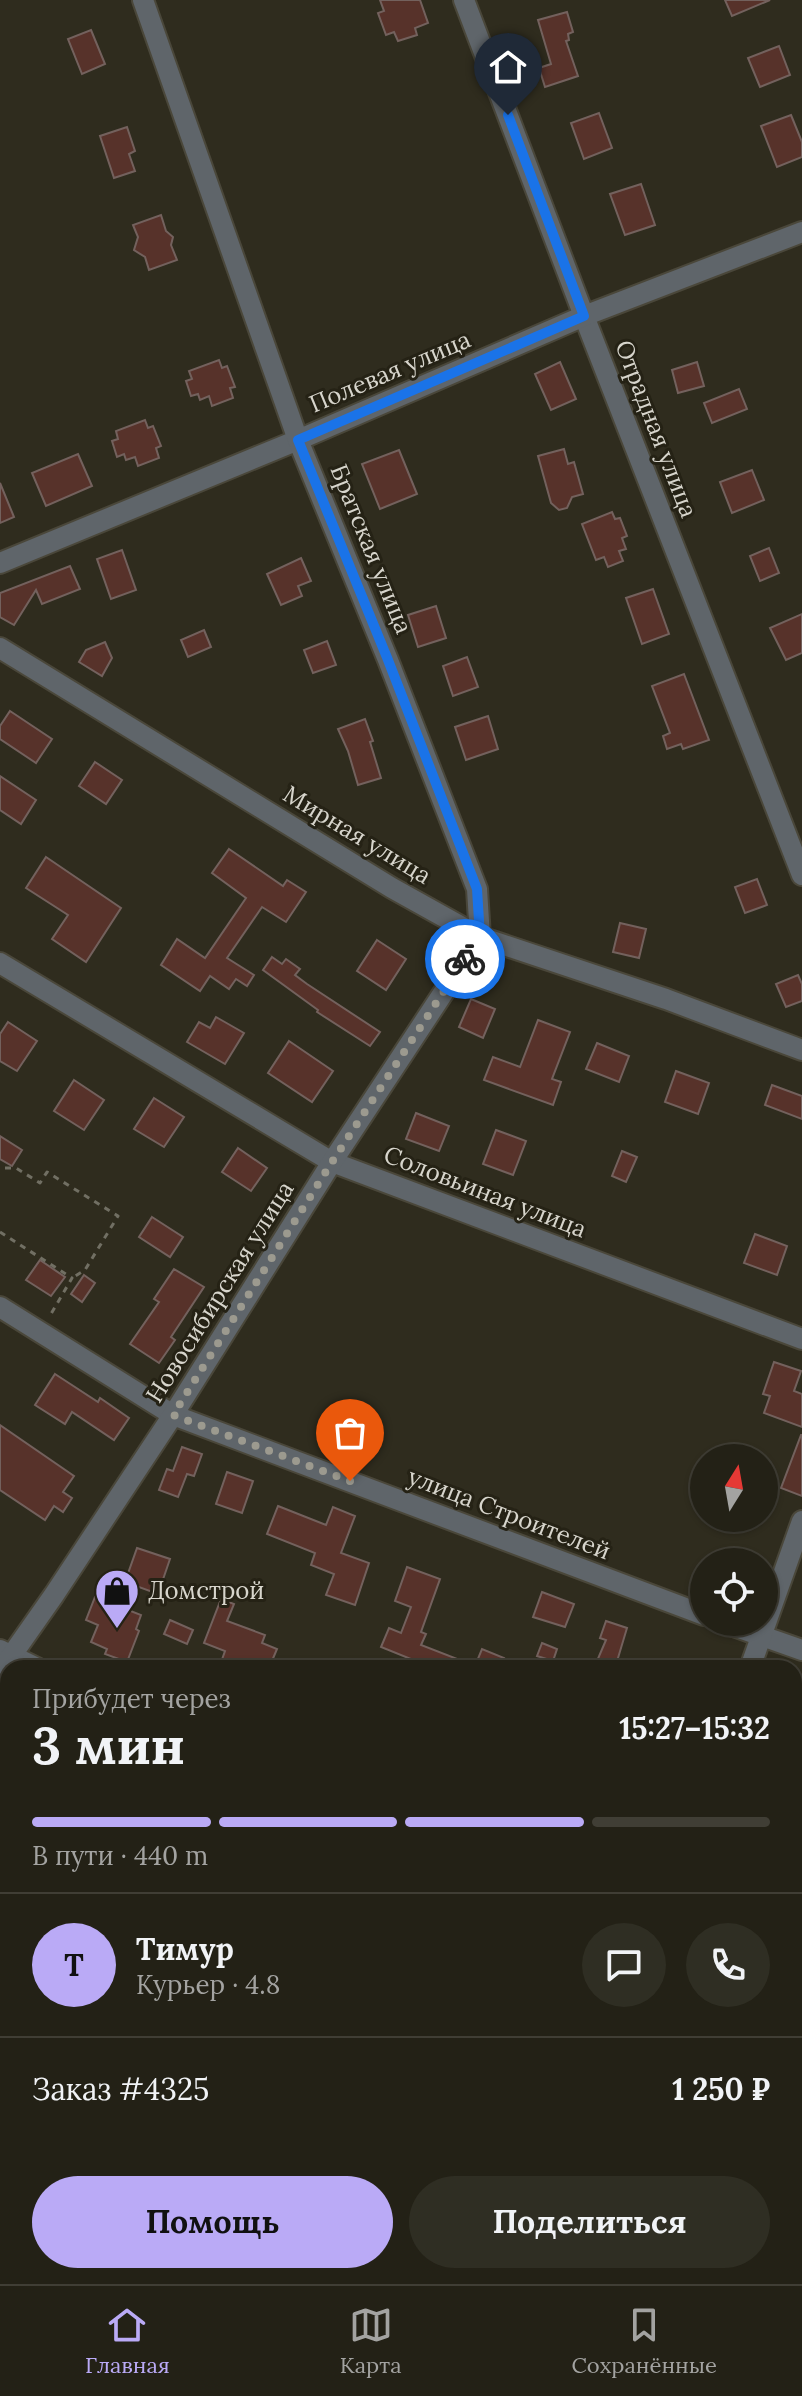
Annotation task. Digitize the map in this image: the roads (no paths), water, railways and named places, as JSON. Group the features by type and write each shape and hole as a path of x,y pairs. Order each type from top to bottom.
{"street":[{"name":"Братская улица","path":"143,0 298,440 477,889 480,937"},
{"name":"Отрадная улица","path":"464,0 802,875"},
{"name":"Полевая улица","path":"0,563 298,440 584,316 802,232"},
{"name":"Мирная улица","path":"0,648 392,888 480,937 666,999 802,1050"},
{"name":"Новосибирская улица","path":"3,1659 54,1595 173,1415 332,1162 480,937"},
{"name":"Соловьиная улица","path":"0,963 332,1162 802,1339"},
{"name":"улица Строителей","path":"0,1307 173,1415 690,1610"},
{"path":"778,1588 802,1521"},
{"path":"753,1660 761,1636 802,1650"}],"place":[{"name":"Домстрой","path":"117,1630"}]}
